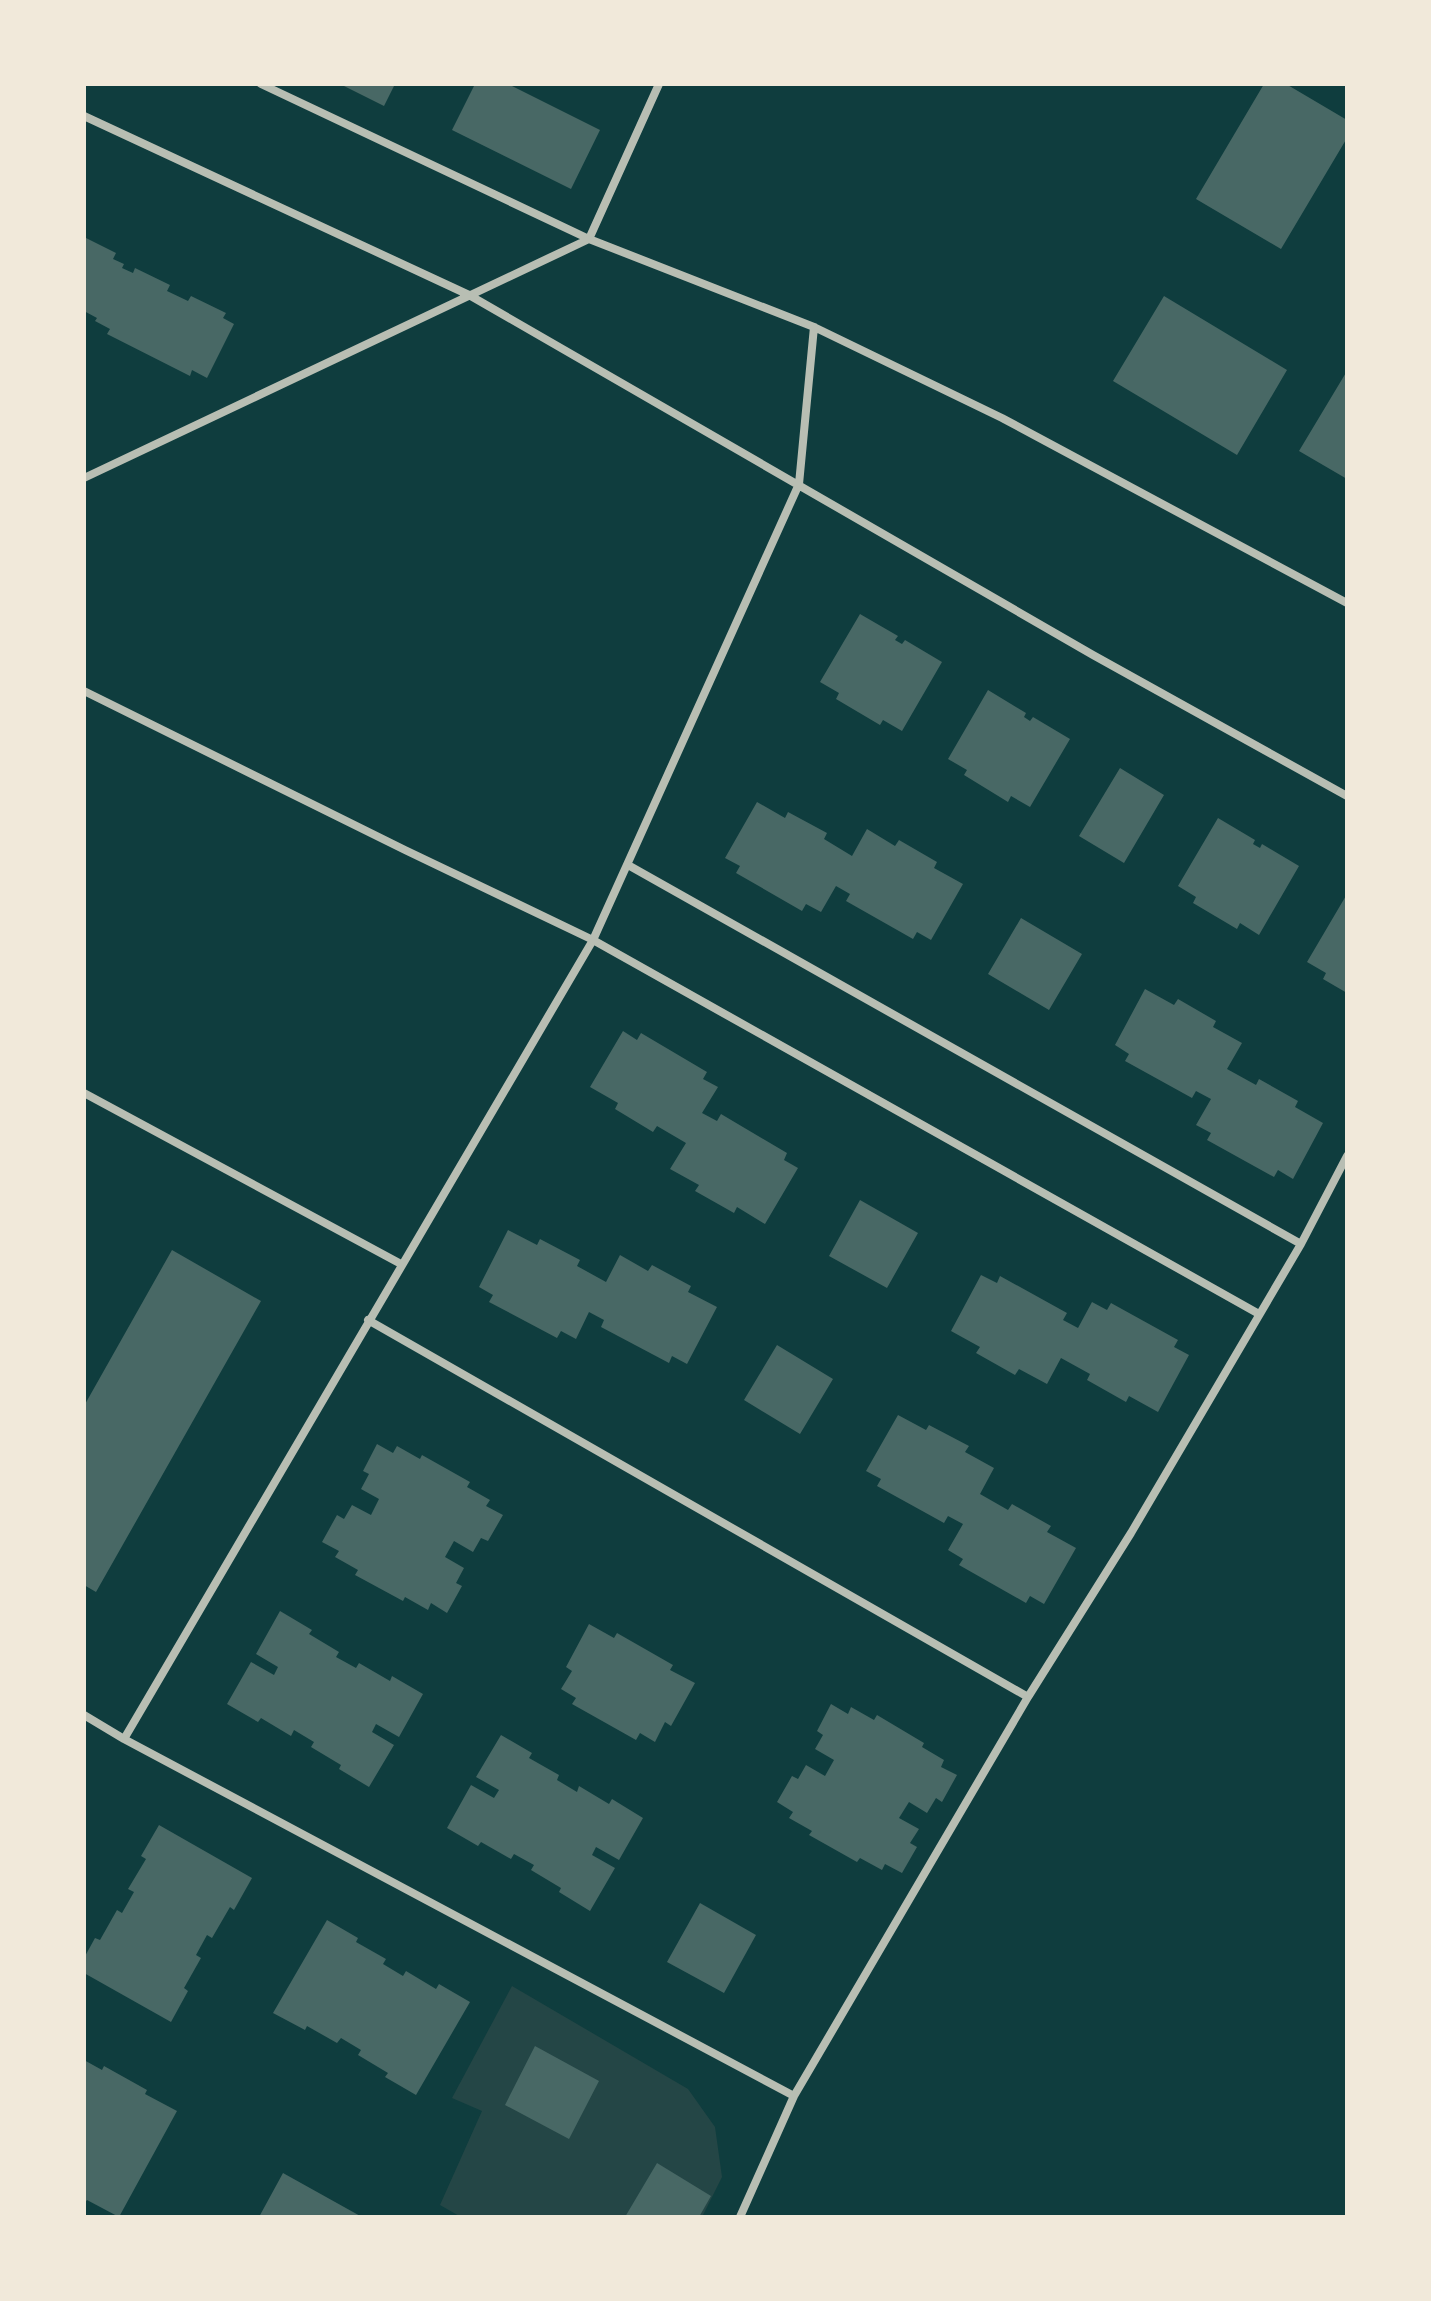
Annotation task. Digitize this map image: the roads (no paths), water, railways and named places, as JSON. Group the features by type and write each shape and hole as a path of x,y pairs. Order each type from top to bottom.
{"street":[{"path":"261,84 589,239 814,327 1002,418 1347,603"},
{"path":"84,478 589,239 659,84"},
{"path":"84,116 469,295 1093,655 1347,796"},
{"path":"124,1739 593,940 799,484 814,327"},
{"path":"84,691 593,940 1259,1314"},
{"path":"628,865 1301,1244"},
{"path":"84,1093 401,1264"},
{"path":"740,2217 794,2096 1028,1697 1131,1533 1301,1244 1347,1156"},
{"path":"368,1320 1028,1697"},
{"path":"84,1715 794,2096"}]}
